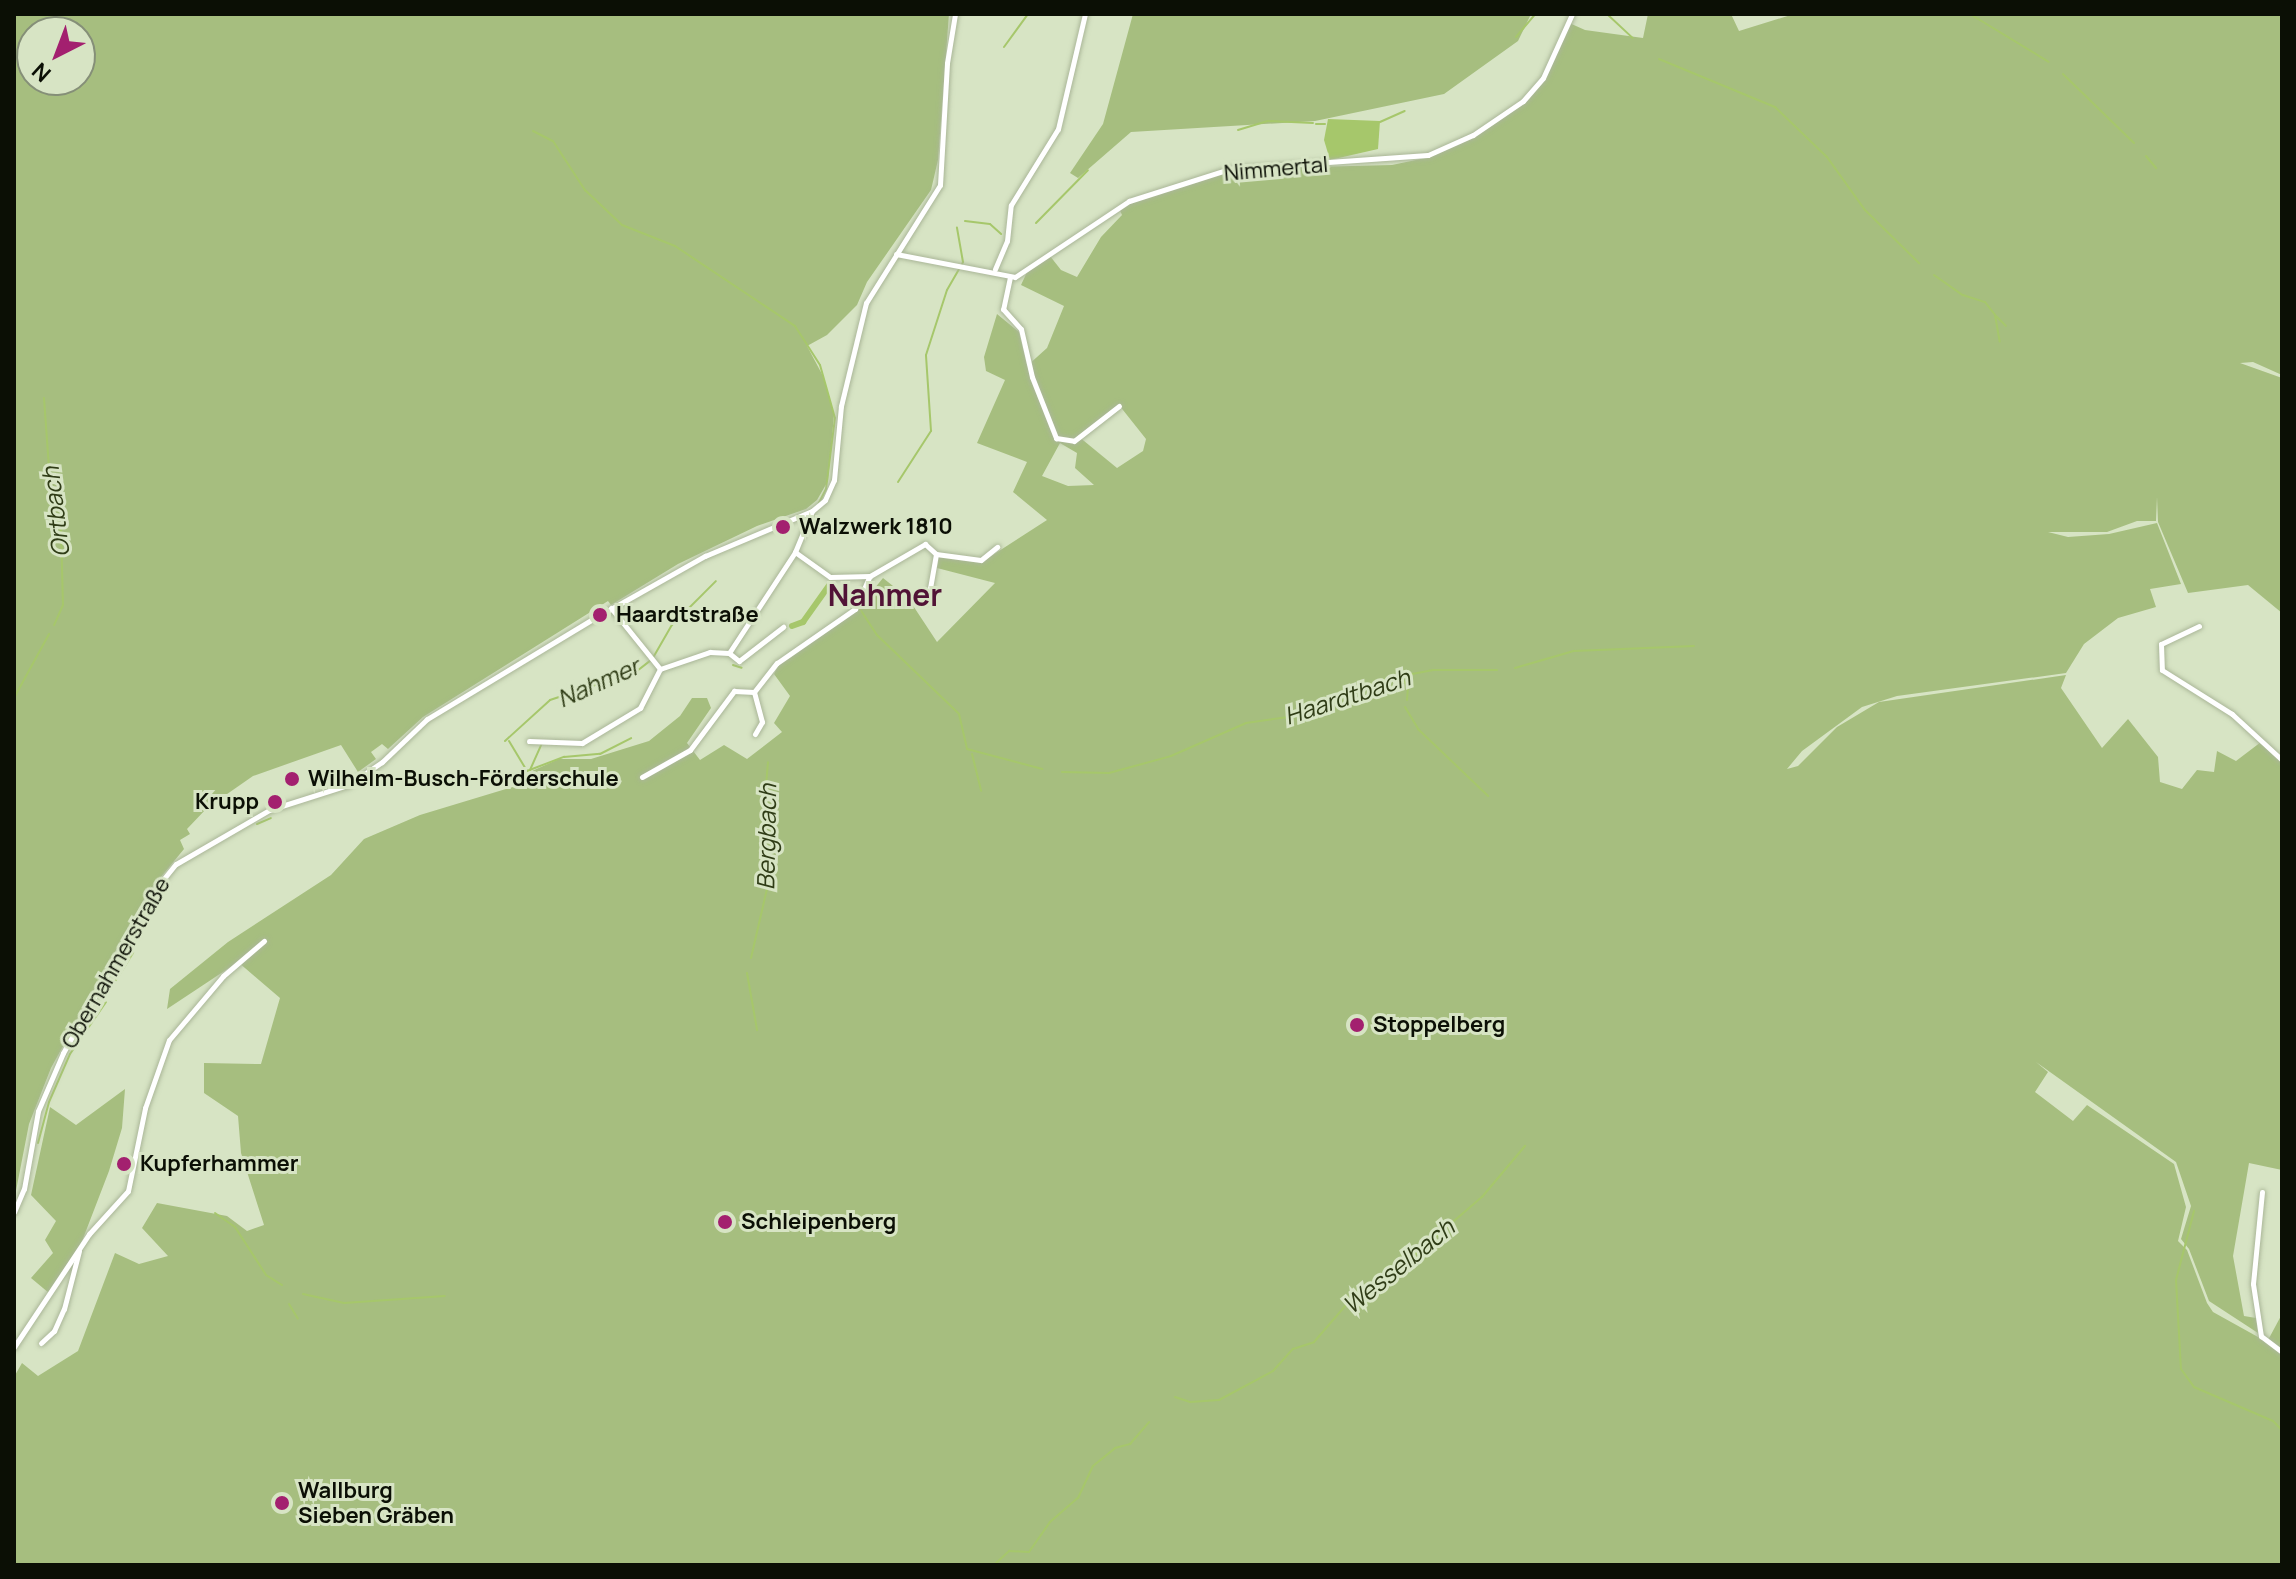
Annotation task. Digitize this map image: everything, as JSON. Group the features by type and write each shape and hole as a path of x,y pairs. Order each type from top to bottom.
{"street":[{"path":"729,653 795,552 812,511 834,480 841,406 866,303 940,185 947,63 955,14"},
{"path":"995,269 1007,241 1011,205 1058,129 1085,14"},
{"name":"Nimmertal","path":"1010,277 1129,201 1229,169 1418,158 1473,135 1504,118 1537,85 1572,14"},
{"path":"896,254 965,268 995,269 1010,277 1003,309 1021,329 1032,377 1056,438 1074,441 1119,406"},
{"name":"Obernahmerstraße","path":"14,1212 24,1189 38,1111 63,1053 164,877 186,856 269,810 348,785 396,749 427,719 611,608 719,549 812,511"},
{"path":"795,552 830,577 870,576 922,544 936,554 981,560 997,547"},
{"path":"928,600 936,554"},
{"path":"754,692 777,663 855,609 870,576"},
{"path":"611,608 660,669"},
{"path":"2199,626 2161,644 2162,670 2232,714 2282,760"},
{"path":"529,741 582,743 640,708 660,669 718,650 729,653 739,661 783,627"},
{"path":"642,777 690,750 734,691 754,692"},
{"path":"754,692 762,722 755,734"},
{"path":"14,1347 79,1249 131,1185 145,1108 169,1040 213,986 264,941"},
{"path":"2262,1192 2253,1284 2261,1336 2282,1352"},
{"path":"41,1343 54,1331 64,1309 79,1249"}],"shaded area":[{"path":"14,14 949,14 938,160 931,190 867,282 857,305 827,335 807,346 823,376 834,415 828,481 817,500 806,509 757,526 678,564 611,605 608,601 423,717 388,749 382,744 371,752 376,759 358,772 341,745 253,776 207,808 187,829 190,834 180,840 184,849 147,894 51,1068 29,1124 14,1201"},
{"path":"1133,14 1531,14 1518,41 1444,94 1315,121 1131,132 1078,178 1070,173 1103,124"},
{"path":"1648,14 1731,14 1739,31 1794,14 2282,14 2282,375 2253,362 2240,363 2282,378 2282,613 2248,585 2188,593 2158,522 2157,497 2156,521 2137,521 2107,532 2048,532 2068,537 2109,534 2157,523 2181,584 2150,589 2156,607 2118,618 2084,644 2066,673 1897,696 1862,707 1802,751 1787,769 1798,766 1837,727 1879,702 2066,675 2061,688 2102,748 2128,719 2158,757 2160,782 2182,789 2197,770 2214,772 2217,751 2236,761 2261,742 2282,762 2282,1170 2249,1163 2233,1256 2244,1316 2256,1318 2258,1333 2209,1301 2189,1249 2181,1239 2191,1206 2176,1162 2036,1062 2048,1072 2035,1092 2073,1121 2087,1105 2174,1164 2186,1207 2178,1241 2187,1250 2213,1312 2267,1342 2282,1314 2282,1565 14,1565 14,1377 22,1363 38,1376 78,1351 115,1253 139,1264 168,1256 142,1228 157,1203 227,1216 247,1231 264,1225 241,1153 238,1116 204,1093 204,1063 261,1064 280,998 238,962 167,1009 170,989 228,942 331,875 364,839 420,815 526,783 532,771 559,759 591,759 649,741 680,716 692,698 707,698 711,708 687,743 700,760 724,745 747,759 782,732 774,723 790,696 774,674 779,664 857,610 883,578 908,598 937,642 995,583 937,568 939,557 982,562 1047,520 1013,492 1027,462 977,443 1005,380 986,371 984,357 997,314 1019,332 1027,366 1047,348 1064,306 1021,285 1028,270 1050,256 1061,270 1077,277 1101,237 1122,215 1119,208 1229,169 1392,165 1430,157 1474,137 1523,102 1538,86 1567,22 1585,30 1643,38","holes":["1119,405 1146,439 1143,451 1117,468 1078,436","1060,443 1077,453 1075,468 1094,485 1068,486 1042,476"]},
{"path":"1328,119 1380,121 1378,149 1330,160 1324,140"},
{"path":"125,1089 122,1128 109,1171 79,1249 49,1293 31,1278 53,1253 45,1240 56,1221 31,1195 50,1107 76,1125"}],"waterway":[{"path":"1004,47 1028,14"},
{"path":"1516,37 1535,14"},
{"path":"1607,14 1633,38"},
{"path":"1970,14 2049,62"},
{"path":"1659,59 1775,107 1827,157 1865,210 1919,263"},
{"path":"2063,74 2134,143"},
{"path":"1380,122 1405,111"},
{"path":"1238,130 1268,121 1313,123"},
{"path":"1316,124 1325,124"},
{"path":"533,131 553,141 585,190 622,225 675,246 795,326 820,365 835,418 826,489 819,503"},
{"path":"2146,156 2156,168"},
{"path":"1036,223 1088,170"},
{"path":"965,221 990,224 1001,234"},
{"name":"Nahmer","path":"898,482 931,431 926,355 947,290 963,262 957,228"},
{"path":"1934,275 1963,295 1985,302 1995,315 2000,342"},
{"path":"1996,316 2006,326"},
{"name":"Ortbach","path":"44,398 52,509 61,530 63,605 54,625"},
{"name":"Nahmer","path":"654,656 672,625 716,581"},
{"path":"792,626 803,622 830,584"},
{"name":"Haardtbach","path":"833,586 854,605"},
{"name":"Haardtbach","path":"860,609 877,635 959,714 967,749 1042,769"},
{"name":"Ortbach","path":"14,698 49,634"},
{"name":"Haardtbach","path":"1515,668 1574,651 1694,646"},
{"name":"Nahmer","path":"505,741 550,700 637,671 650,661"},
{"name":"Bergbach","path":"733,665 742,668"},
{"name":"Haardtbach","path":"1062,772 1109,773 1171,756 1246,723 1302,715 1327,700 1386,679 1433,670 1497,670"},
{"path":"1400,677 1408,686 1407,700"},
{"path":"1405,707 1418,729 1488,796"},
{"path":"509,741 527,771 564,757 600,754 631,738"},
{"path":"530,770 542,743"},
{"path":"972,754 981,791"},
{"name":"Bergbach","path":"751,958 770,876 762,832 768,762"},
{"name":"Nahmer","path":"257,824 271,818"},
{"name":"Nahmer","path":"113,985 133,953"},
{"name":"Bergbach","path":"747,973 757,1030"},
{"name":"Nahmer","path":"38,1143 49,1102 70,1054 106,1002"},
{"name":"Wesselbach","path":"1175,1397 1190,1402 1219,1400 1273,1371 1293,1349 1314,1342 1353,1297 1404,1264 1482,1197 1525,1146"},
{"path":"2194,1211 2176,1280 2181,1369 2194,1387 2273,1421 2282,1430"},
{"path":"215,1213 235,1227 266,1275 282,1285"},
{"path":"303,1294 344,1303 445,1296"},
{"path":"289,1304 298,1319"},
{"name":"Wesselbach","path":"994,1565 1009,1551 1029,1552 1050,1522 1078,1498 1093,1466 1115,1448 1130,1444 1149,1422"}],"place":[{"name":"Walzwerk 1810","path":"783,527"},
{"name":"Haardtstraße","path":"600,615"},
{"name":"Wilhelm-Busch-Förderschule","path":"292,779"},
{"name":"Krupp","path":"275,802"},
{"name":"Stoppelberg","path":"1357,1025"},
{"name":"Kupferhammer","path":"124,1164"},
{"name":"Schleipenberg","path":"725,1222"},
{"name":"Wallburg Sieben Gräben","path":"282,1503"}],"district":[{"name":"Nahmer","path":"885,595"}]}
